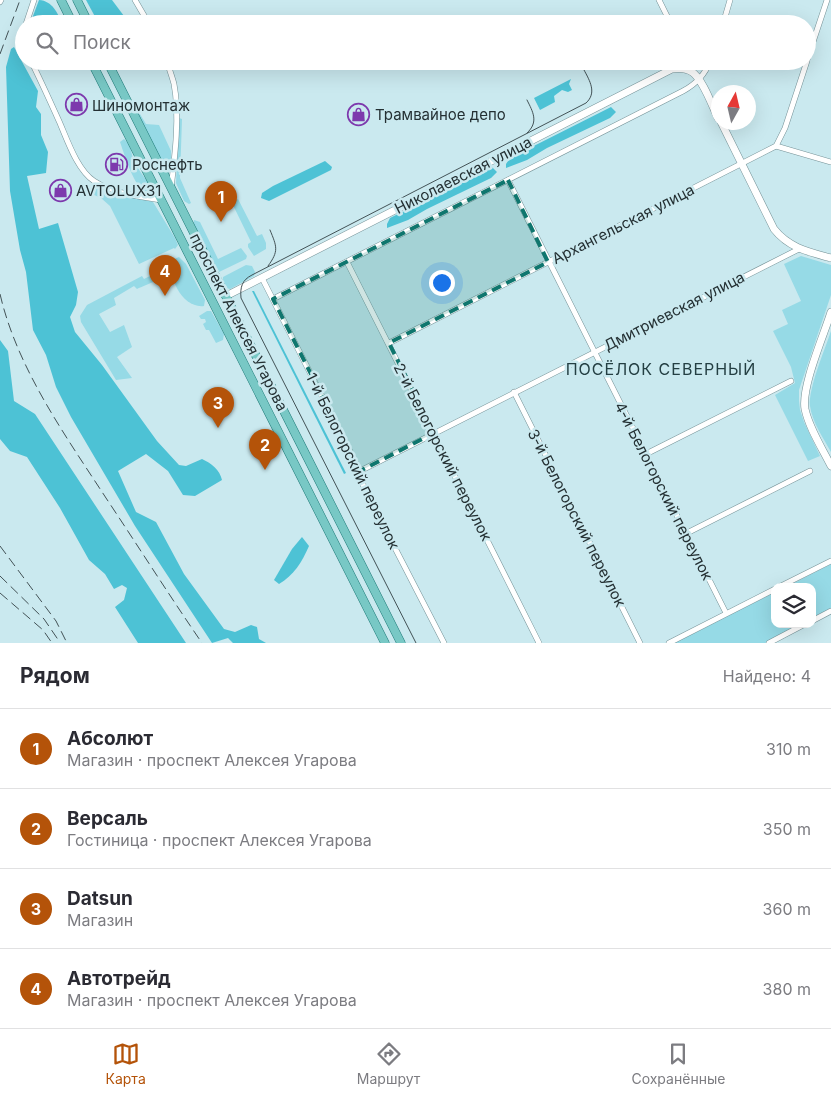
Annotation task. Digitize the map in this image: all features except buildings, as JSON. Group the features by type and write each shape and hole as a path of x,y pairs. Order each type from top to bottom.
{"main road":[{"path":"61,0 68,15"},
{"path":"77,0 84,15"},
{"name":"проспект Алексея Угарова","path":"96,70 385,643"},
{"name":"проспект Алексея Угарова","path":"112,70 402,643"},
{"name":"Николаевская улица","path":"226,296 673,70"},
{"path":"689,70 699,79 711,104"},
{"path":"725,130 774,229 785,241 799,248 831,258"},
{"path":"213,304 226,296"},
{"path":"830,463 805,409 804,400 831,312"}],"street":[{"path":"29,15 34,0"},
{"path":"135,0 144,15"},
{"path":"659,0 666,15"},
{"path":"725,15 730,0"},
{"path":"816,33 827,0"},
{"path":"35,70 80,167 94,181 110,188 161,200"},
{"path":"170,70 174,84 176,110 174,166 171,188"},
{"name":"Николаевская улица","path":"273,299 693,86 706,70"},
{"path":"804,70 785,128 776,146 831,162"},
{"name":"Архангельская улица","path":"389,343 776,146"},
{"name":"4-й Белогорский переулок","path":"508,180 726,613"},
{"name":"Дмитриевская улица","path":"360,471 799,248"},
{"name":"2-й Белогорский переулок","path":"347,262 539,643"},
{"name":"1-й Белогорский переулок","path":"262,278 360,471 364,488 444,643"},
{"path":"646,454 792,381"},
{"name":"3-й Белогорский переулок","path":"514,392 640,643"},
{"path":"686,534 810,471"},
{"path":"787,583 831,561"},
{"path":"669,643 771,591"},
{"path":"816,619 829,612 831,618"},
{"path":"769,643 798,628"}],"highlighted area":[{"path":"508,180 548,262 389,343 434,433 360,471 273,299"}],"shaded area":[{"path":"39,0 51,5 58,15 33,15"},
{"path":"86,0 112,0 123,15 94,15"},
{"path":"14,47 15,49 15,70 27,70 38,91 36,107 41,114 41,135 48,152 46,173 27,176 39,229 58,223 78,292 76,305 70,317 75,332 102,365 157,441 179,465 186,466 202,459 215,467 222,480 195,496 183,495 168,471 146,454 118,471 136,512 156,522 184,574 224,629 235,632 251,625 257,627 259,639 266,643 233,643 228,638 212,643 135,526 71,417 56,387 46,355 33,330 26,272 20,250 10,191 6,67 11,49"},
{"path":"571,79 569,84 572,90 568,92 562,90 554,96 555,102 540,110 534,98"},
{"path":"611,107 616,112 610,118 547,148 527,160 506,168 510,158"},
{"path":"140,114 146,124 159,125 171,151 171,169 167,172 138,115"},
{"path":"179,118 182,119 180,178 191,203 189,204 184,201 176,183"},
{"path":"124,139 129,146 136,165 153,192 150,196 140,187 131,172 120,142"},
{"path":"325,161 332,167 331,170 269,201 261,198 262,193 273,186"},
{"path":"492,167 497,172 491,178 408,220 387,228 390,218"},
{"path":"97,186 153,202 175,238 178,245 175,249 139,264 110,206 101,198 92,194 94,187"},
{"path":"238,199 257,236 262,234 266,243 266,249 254,256 248,247 248,244 251,242 232,203"},
{"path":"194,220 200,222 218,259 241,248 247,256 246,259 219,272 193,225"},
{"path":"801,256 831,265 831,295 799,390 800,410 820,456 808,461 775,395 795,383 791,367 773,331 788,324 782,310 801,301 784,264"},
{"path":"179,257 186,264 205,300 204,306 196,306 189,302 183,297 174,283 172,266 174,259"},
{"path":"246,265 252,266 255,272 254,276 230,289 226,288 223,283 223,277"},
{"path":"166,268 159,279 137,289 134,286 114,298 116,305 99,314 110,332 124,325 132,347 117,357 132,378 116,380 81,322 80,316 87,305 142,276 144,279"},
{"path":"252,291 254,291 346,473 344,474"},
{"path":"207,311 211,311 224,334 223,340 216,343 209,330 206,330 203,324 206,322 205,319 201,319 199,316"},
{"path":"831,331 831,452 811,412 810,399 814,380"},
{"path":"0,340 8,351 14,401 35,414 186,643 138,643 115,607 124,600 127,588 122,585 114,589 105,574 89,560 60,508 27,457 10,451 0,439"},
{"path":"302,537 309,546 293,572 279,584 274,580 292,549"},
{"path":"831,564 831,609 816,616 816,583 794,583"},
{"path":"771,594 771,628 793,628 765,643 674,643"}],"tram line":[{"path":"416,643 241,298 241,287 246,279 252,275 586,103 592,91 584,70"},
{"path":"527,100 534,117 533,125 527,133"},
{"path":"268,266 276,249 270,230"}],"railway":[{"path":"0,54 20,0"},
{"path":"0,294 18,348 44,400 202,643"},
{"path":"0,546 56,621 67,643"},
{"path":"0,576 44,619 59,641"},
{"path":"0,593 43,630 52,643"}],"place":[{"name":"Шиномонтаж","path":"76,105"},
{"name":"Трамвайное депо","path":"359,114"},
{"name":"Роснефть","path":"116,164"},
{"name":"AVTOLUX31","path":"60,190"},
{"name":"Абсолют","path":"221,222"},
{"name":"Автотрейд","path":"165,296"},
{"name":"Datsun","path":"218,428"},
{"name":"Версаль","path":"265,470"}],"district":[{"name":"ПОСЁЛОК СЕВЕРНЫЙ","path":"661,369"}]}
